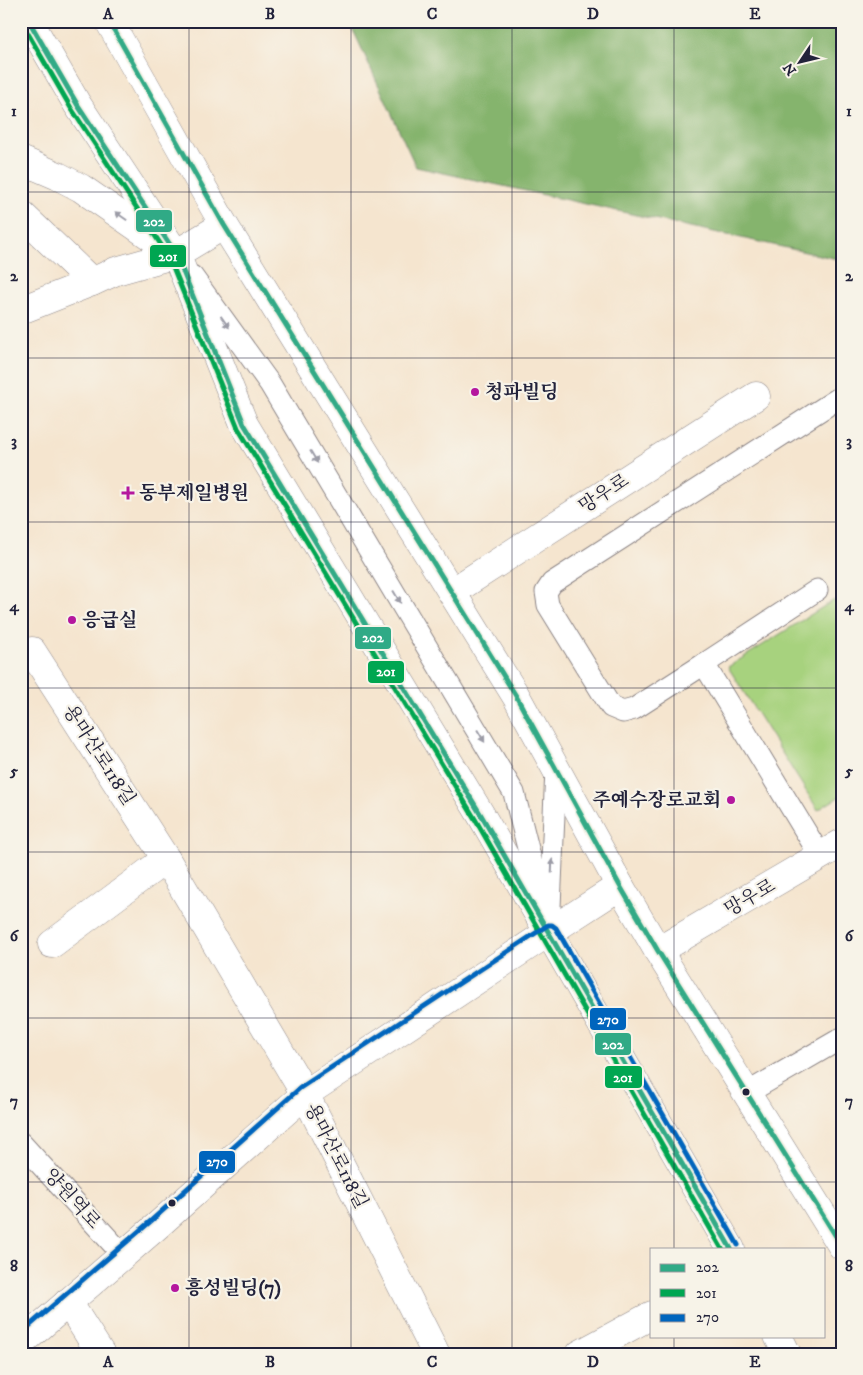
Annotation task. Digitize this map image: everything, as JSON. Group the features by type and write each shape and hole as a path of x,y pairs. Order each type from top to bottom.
{"street":[{"path":"30,21 77,104 176,254 244,424 481,815 730,1248"},
{"path":"109,21 224,225 516,696 658,952 747,1093 838,1230"},
{"path":"21,160 81,188 176,254"},
{"path":"21,214 92,282"},
{"path":"21,310 116,271 176,254 224,225"},
{"name":"망우로","path":"452,592 756,396"},
{"name":"용마산로118길","path":"32,651 166,859 305,1094 436,1354"},
{"name":"망우로","path":"658,952 831,850"},
{"path":"52,944 166,859"},
{"path":"21,1343 305,1094 620,886"},
{"path":"68,1302 101,1354"},
{"path":"580,1354 650,1316"},
{"path":"779,1338 787,1354"}],"lane":[{"path":"176,254 270,384 514,793 549,932"},
{"path":"817,590 634,709 623,712 611,708 548,605 546,592 552,583 842,396"},
{"path":"704,664 831,850"},
{"path":"549,932 556,769"},
{"path":"747,1093 842,1038"},
{"name":"양원역로","path":"21,1142 123,1255"}],"green space":[{"path":"349,21 842,21 842,260 416,167"},
{"path":"834,600 842,613 842,795 818,810 728,667"}],"transit line":[{"name":"202","path":"29,21 77,104 176,254 244,424 481,815 730,1248"},
{"name":"202","path":"109,21 224,225 516,696 620,886 658,951 842,1246"},
{"name":"201","path":"23,25 71,108 169,257 238,428 475,819 721,1248"},
{"name":"270","path":"21,1333 152,1220 300,1088 548,925 556,928 738,1245"}],"place":[{"name":"청파빌딩","path":"475,392"},
{"name":"동부제일병원","path":"128,493"},
{"name":"응급실","path":"72,620"},
{"name":"주예수장로교회","path":"731,800"},
{"name":"흥성빌딩(7)","path":"175,1288"}]}
